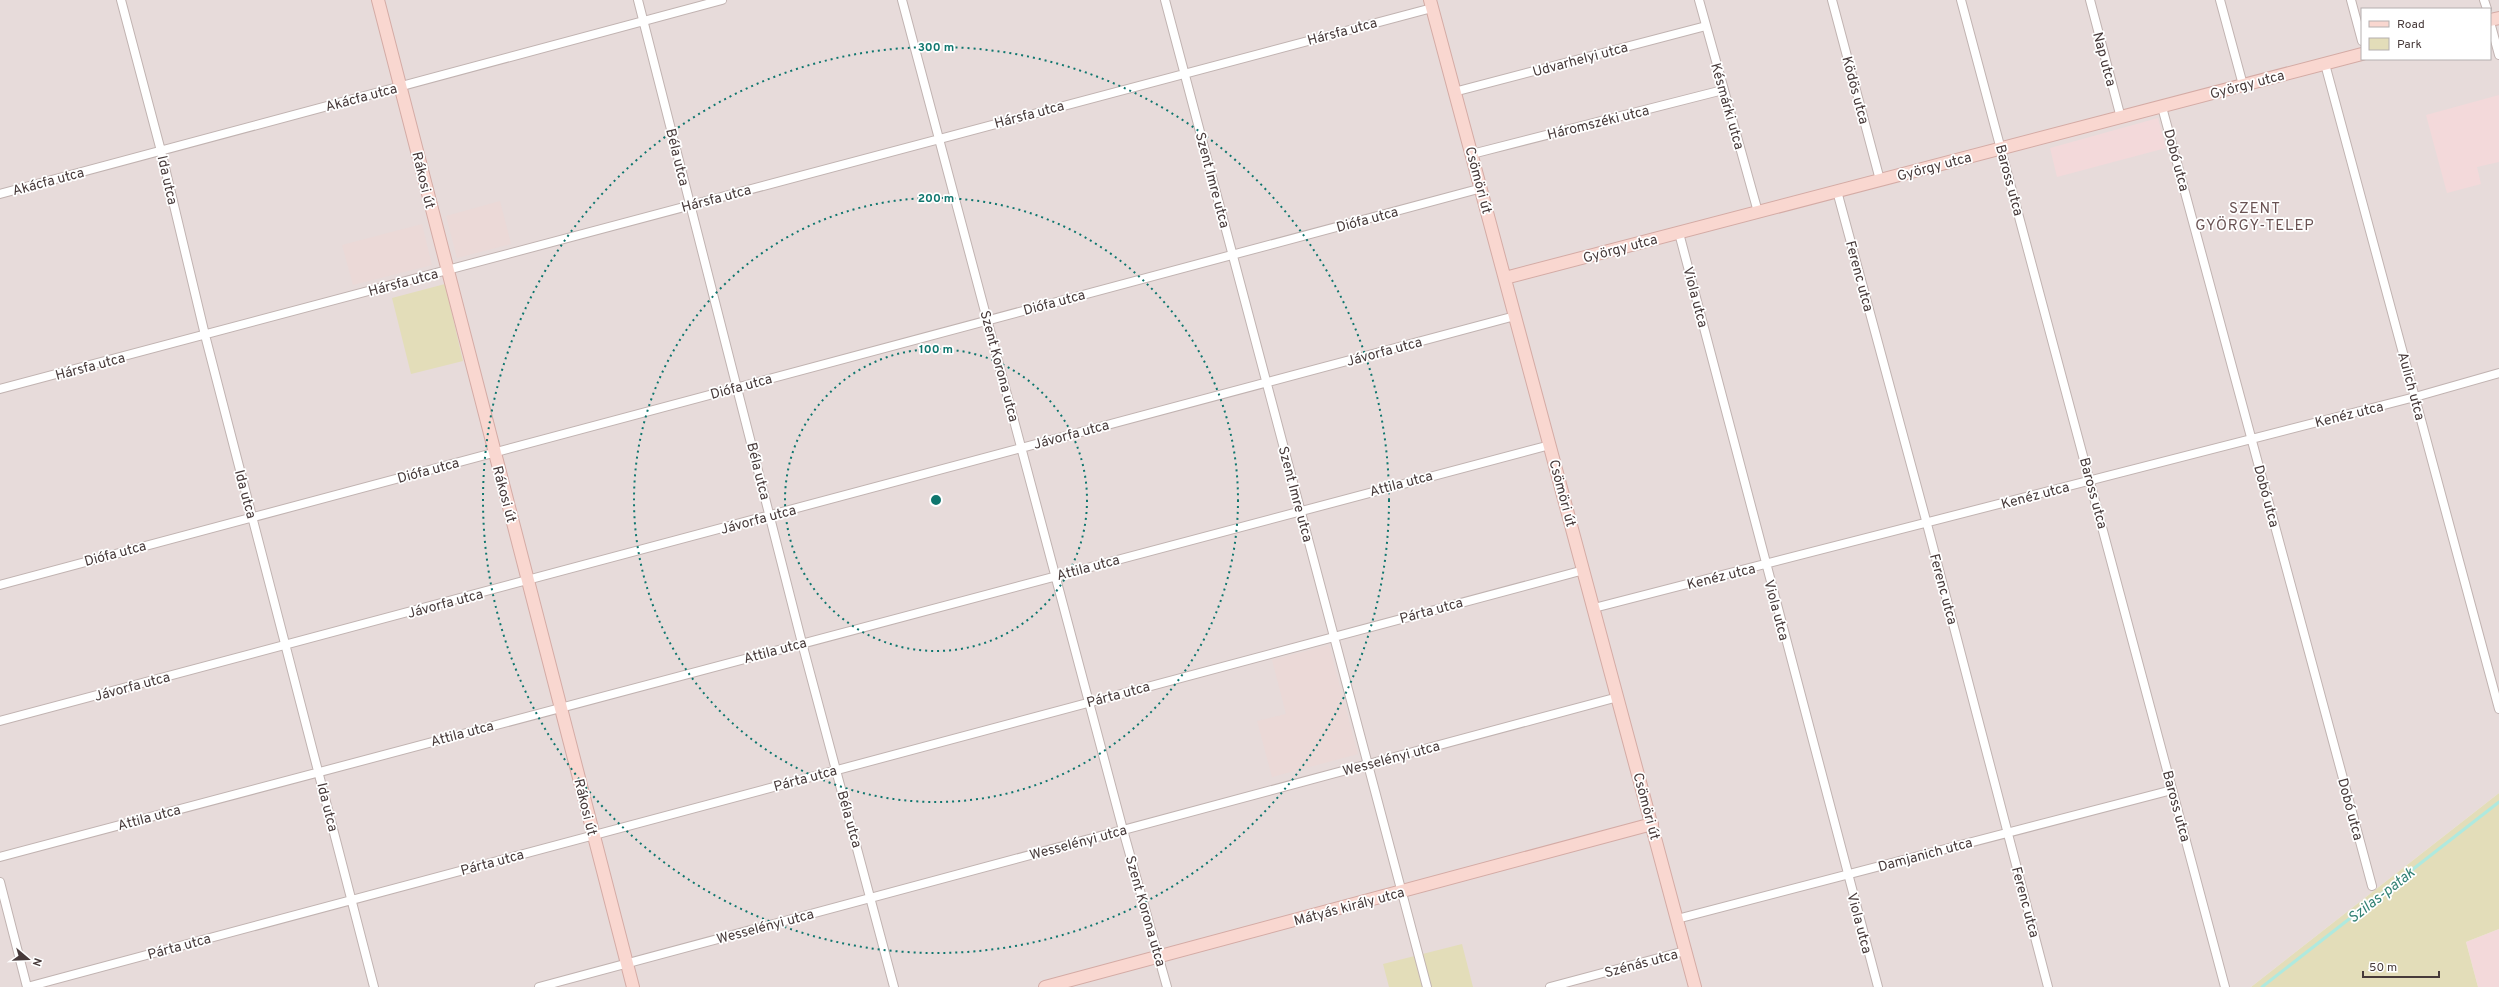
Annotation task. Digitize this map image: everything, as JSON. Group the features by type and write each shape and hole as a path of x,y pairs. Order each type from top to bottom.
{"main road":[{"name":"Rákosi út","path":"378,0 446,270 495,453 633,987"},
{"name":"Csömöri út","path":"1431,4 1454,92 1482,188 1695,987"},
{"name":"György utca","path":"1505,278 2361,54"},
{"name":"Mátyás király utca","path":"1045,987 1652,824"}],"street":[{"name":"Ida utca","path":"121,0 161,151 205,335 374,987"},
{"name":"Béla utca","path":"638,0 738,387 802,643 872,898 894,987"},
{"name":"Akácfa utca","path":"0,194 722,0"},
{"name":"Szent Korona utca","path":"902,0 1123,830 1167,987"},
{"name":"Szent Imre utca","path":"1165,0 1267,381 1333,636 1369,764 1428,987"},
{"name":"Késmárki utca","path":"1699,0 1758,212"},
{"name":"Ködös utca","path":"1832,0 1880,180"},
{"name":"Baross utca","path":"1961,0 2225,987"},
{"name":"Nap utca","path":"2090,0 2121,118"},
{"path":"2220,0 2242,85"},
{"path":"2351,0 2361,37"},
{"name":"Hársfa utca","path":"0,389 939,137 1184,73 1431,4"},
{"path":"2491,25 2499,55"},
{"name":"Udvarhelyi utca","path":"1454,92 1706,26"},
{"name":"Aulich utca","path":"2325,64 2499,709"},
{"name":"Háromszéki utca","path":"1472,154 1723,90"},
{"name":"Dobó utca","path":"2162,107 2372,886"},
{"name":"Diófa utca","path":"0,585 252,516 495,453 1482,188"},
{"name":"Ferenc utca","path":"1837,191 1927,524 2048,987"},
{"name":"Viola utca","path":"1679,233 1765,565 1878,987"},
{"name":"Jávorfa utca","path":"0,721 285,644 528,581 1267,381 1515,316"},
{"name":"Kenéz utca","path":"1594,608 1927,524 2252,438 2415,398 2499,374"},
{"name":"Attila utca","path":"0,857 1550,444"},
{"name":"Párta utca","path":"27,987 1584,570"},
{"name":"Wesselényi utca","path":"539,987 1618,697"},
{"name":"Damjanich utca","path":"1677,919 2172,790"},
{"path":"0,882 27,987"},
{"name":"Szénás utca","path":"1550,987 1685,951"}],"shaded area":[{"path":"0,0 2499,0 2499,793 2251,987 0,987"},
{"path":"2499,95 2499,162 2477,167 2481,184 2447,193 2426,115"},
{"path":"2158,118 2166,148 2057,177 2050,148"},
{"path":"500,201 511,244 457,258 446,216"},
{"path":"422,224 432,265 353,285 342,245"},
{"path":"1329,645 1358,754 1272,777 1257,721 1286,714 1272,660"},
{"path":"2499,929 2499,987 2478,987 2466,942"}],"green space":[{"path":"445,284 463,361 411,374 392,298"},
{"path":"2499,793 2499,929 2466,942 2478,987 2251,987"},
{"path":"1462,944 1473,987 1389,987 1383,964"}],"waterway":[{"name":"Szilas-patak","path":"2262,987 2499,802"}],"district":[{"name":"SZENT GYÖRGY-TELEP","path":"2255,216"}]}
